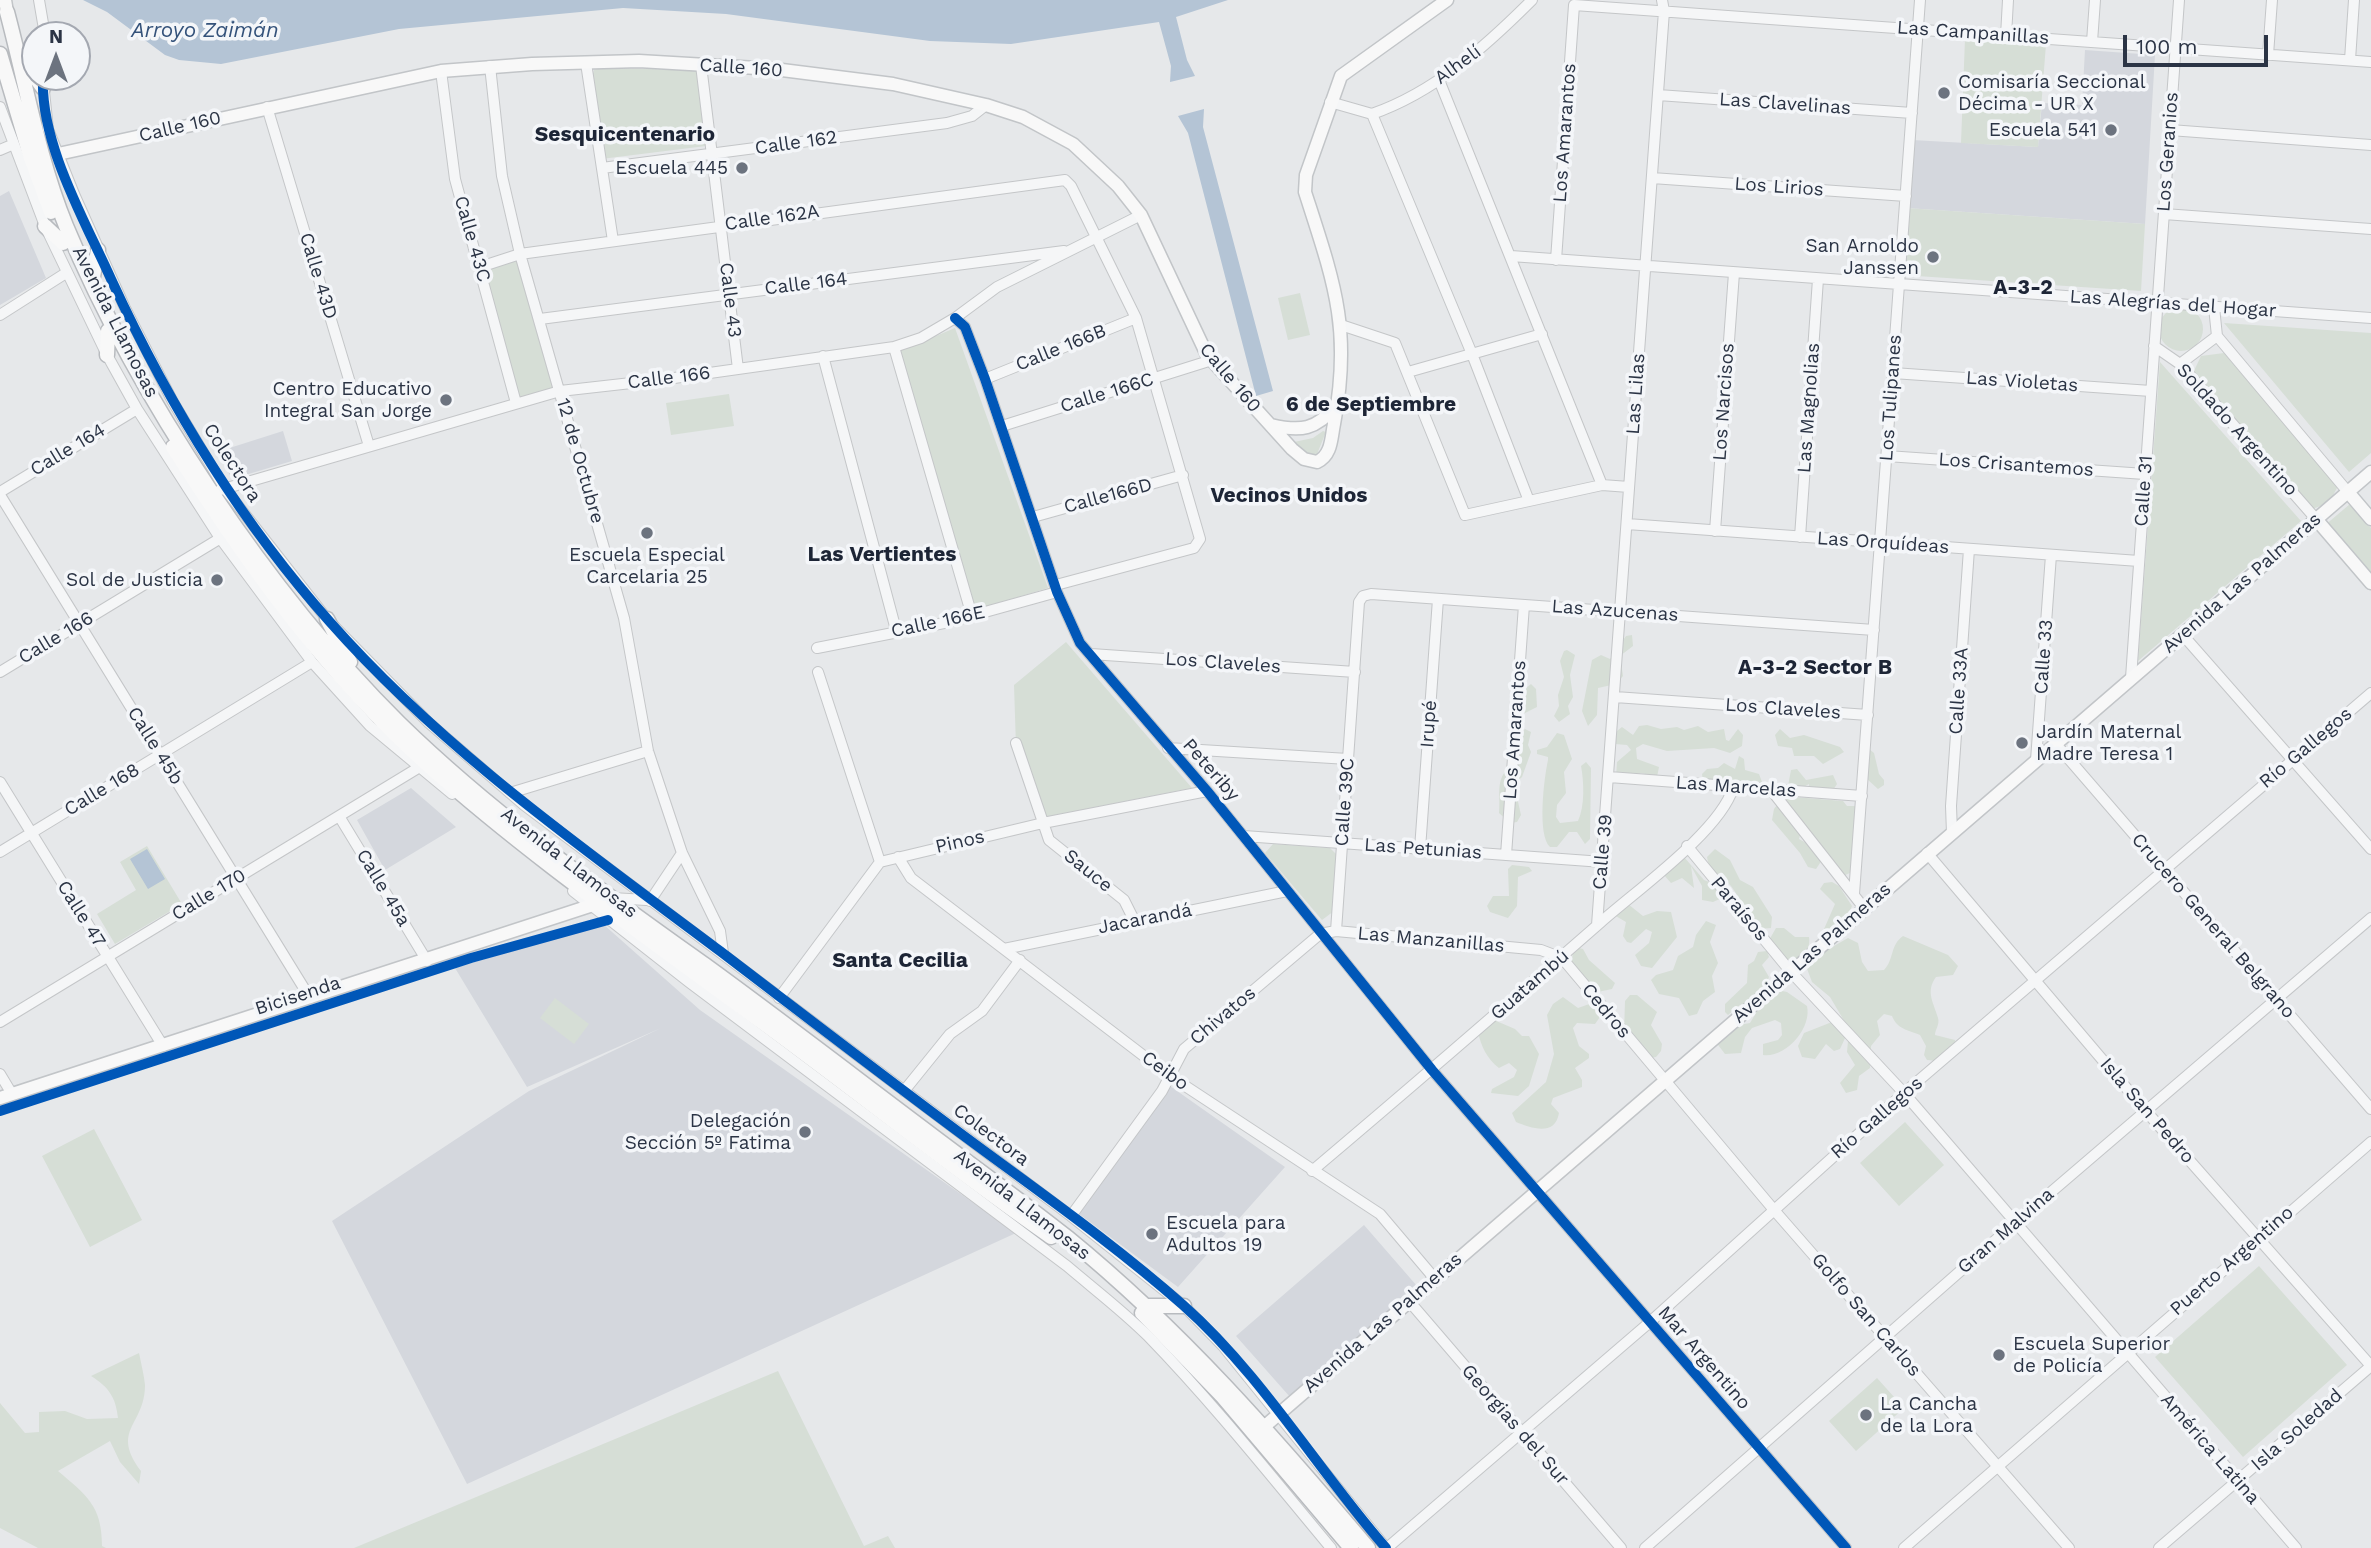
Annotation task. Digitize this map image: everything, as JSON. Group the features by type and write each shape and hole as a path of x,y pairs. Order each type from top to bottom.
{"highway":[{"name":"Avenida Llamosas","path":"6,6 56,199 92,284 153,398 209,493"},
{"name":"Avenida Llamosas","path":"0,54 30,155 63,243 145,403 322,655 426,763 601,902 749,1012 1065,1236 1148,1306 1255,1434"},
{"path":"45,226 63,243"},
{"path":"92,284 98,250"},
{"path":"107,355 108,331"},
{"name":"Avenida Llamosas","path":"233,530 330,649 436,757 601,902"},
{"path":"327,619 359,679"},
{"name":"Avenida Llamosas","path":"749,1012 984,1196 1054,1239 1142,1312 1223,1397 1351,1548"},
{"path":"1148,1306 1184,1306"},
{"name":"Avenida Llamosas","path":"1278,1461 1368,1548"}],"main road":[{"name":"Calle 160","path":"58,154 441,71 490,66 639,61 701,65 840,77 986,104 1023,117 1073,144 1118,186 1141,215 1198,339 1212,360 1304,459 1317,462 1328,452 1342,379 1341,325 1331,275 1304,192 1306,175 1336,83 1349,68 1447,0"},
{"name":"Calle 160","path":"1270,425 1295,430 1310,429 1323,421 1337,405"},
{"name":"Avenida Las Palmeras","path":"1255,1434 2371,472"},
{"path":"2348,492 2371,519"},
{"path":"2316,519 2371,583"},
{"path":"6,1096 427,961 601,902"}],"street":[{"name":"Alhelí","path":"1373,114 1439,80 1484,47 1532,0"},
{"name":"Las Lilas","path":"1609,778 1664,11 1662,0"},
{"name":"Los Tulipanes","path":"1854,894 1920,0"},
{"path":"2006,36 2008,0"},
{"path":"2092,42 2095,0"},
{"name":"Los Geranios","path":"2157,303 2179,0"},
{"path":"2268,55 2272,0"},
{"path":"2350,60 2354,0"},
{"path":"40,2 43,21"},
{"name":"Las Campanillas","path":"1574,5 2371,62"},
{"name":"Los Amarantos","path":"1556,260 1574,5"},
{"path":"586,63 613,241"},
{"name":"Calle 43","path":"701,65 738,369"},
{"name":"12 de Octubre","path":"490,66 502,176 520,254 624,618 648,751 682,853 715,920 723,953"},
{"name":"Calle 43C","path":"441,71 455,179 516,403"},
{"path":"1439,80 1602,485"},
{"name":"Colectora","path":"43,91 44,113 58,154 98,250 173,402 209,493"},
{"name":"Las Clavelinas","path":"1658,94 1912,113"},
{"path":"1330,102 1373,114 1529,501"},
{"name":"Calle 162","path":"602,168 947,123 972,116 986,104"},
{"path":"0,107 45,226"},
{"name":"Calle 43D","path":"267,107 369,446"},
{"path":"2170,130 2371,145"},
{"path":"0,150 14,144"},
{"name":"Los Lirios","path":"1652,178 1906,196"},
{"name":"Calle 162A","path":"480,267 520,254 1065,180 1097,238"},
{"path":"2164,214 2371,229"},
{"name":"Calle 166","path":"209,493 560,391 894,347 921,338 955,318 997,287 1141,215"},
{"name":"Colectora","path":"45,226 65,273 137,409 209,493 312,662 370,726 418,768 601,902"},
{"path":"1097,238 1136,318 1183,475"},
{"name":"Calle 164","path":"540,319 1071,250"},
{"name":"Las Alegrías del Hogar","path":"1511,256 2371,318"},
{"path":"0,315 65,273"},
{"name":"Los Narcisos","path":"1715,531 1734,273"},
{"name":"Las Magnolias","path":"1800,537 1818,279"},
{"name":"Calle 31","path":"2131,678 2157,303"},
{"path":"2214,307 2217,336 2348,492"},
{"name":"Peteriby","path":"955,318 965,327 985,379 1072,630 1244,836 1320,934 1432,1070 1537,1191"},
{"name":"Calle 166B","path":"985,379 1136,318"},
{"path":"1341,325 1395,343 1465,515 1602,485 1629,487"},
{"path":"1408,372 1542,334"},
{"path":"2180,364 2217,336"},
{"name":"Soldado Argentino","path":"2154,346 2180,364 2316,519"},
{"path":"894,347 972,616"},
{"path":"823,356 896,630"},
{"name":"Calle 166C","path":"1002,426 1212,360"},
{"name":"Las Violetas","path":"1893,373 2151,391"},
{"name":"Calle 164","path":"0,493 137,409"},
{"name":"Los Crisantemos","path":"1887,456 2145,474"},
{"name":"Calle 166E","path":"817,648 972,616 1194,548 1200,538 1183,475"},
{"name":"Calle166D","path":"1033,517 1183,475"},
{"name":"Calle 45b","path":"0,493 310,998"},
{"name":"Las Orquídeas","path":"1627,524 2138,561"},
{"name":"Colectora","path":"233,530 327,619 393,689 524,805 1071,1216 1184,1306 1223,1346 1279,1413 1386,1548"},
{"name":"Calle 166","path":"0,672 233,530"},
{"name":"Calle 33A","path":"1952,833 1951,806 1969,548"},
{"name":"Calle 33","path":"2036,760 2051,555"},
{"name":"Las Azucenas","path":"1359,602 1363,596 1371,594 1874,630"},
{"name":"Irupé","path":"1420,849 1438,599"},
{"name":"Calle 39C","path":"1336,931 1359,602"},
{"name":"Los Amarantos","path":"1506,855 1524,605"},
{"path":"2182,634 2371,849"},
{"name":"Los Claveles","path":"1091,654 1354,672"},
{"name":"Calle 168","path":"0,852 312,662"},
{"path":"779,998 880,862 818,672"},
{"name":"Río Gallegos","path":"1386,1548 1650,1322 1904,1093 2371,693"},
{"name":"Los Claveles","path":"1615,696 1868,715"},
{"name":"Sauce","path":"1016,743 1049,840 1124,900 1134,920"},
{"name":"Crucero General Belgrano","path":"2055,743 2371,1109"},
{"path":"1168,748 1348,759"},
{"path":"510,793 648,751"},
{"name":"Calle 170","path":"0,1022 418,768"},
{"name":"Las Marcelas","path":"1609,778 1862,796"},
{"name":"Calle 39","path":"1597,926 1609,778"},
{"name":"Calle 47","path":"0,782 163,1046"},
{"name":"Guatambú","path":"1312,1171 1562,958 1687,846 1724,811 1733,788"},
{"path":"1772,791 1864,908"},
{"name":"Pinos","path":"880,862 1043,823 1207,792"},
{"name":"Calle 45a","path":"339,816 427,961"},
{"name":"Las Petunias","path":"1244,836 1603,862"},
{"name":"Paraísos","path":"1687,846 1791,972"},
{"path":"601,902 650,901 682,853"},
{"name":"Isla San Pedro","path":"1927,853 2145,1110 2371,1366"},
{"name":"Ceibo","path":"898,857 911,878 1170,1076 1381,1214 1435,1279"},
{"name":"Jacarandá","path":"1004,949 1134,920 1287,891"},
{"name":"Gran Malvina","path":"1645,1548 2145,1110 2371,918"},
{"name":"Las Manzanillas","path":"1320,934 1336,931 1541,950"},
{"name":"Chivatos","path":"1071,1216 1170,1076 1184,1049 1320,934"},
{"name":"Cedros","path":"1541,950 1562,958 1665,1080"},
{"path":"904,1091 941,1044 982,1011 1020,960"},
{"name":"América Latina","path":"1791,972 1904,1093 2125,1353 2296,1548"},
{"path":"766,988 749,1012 754,1029 904,1135"},
{"path":"0,1074 6,1096"},
{"name":"Golfo San Carlos","path":"1665,1080 1773,1210 2069,1548"},
{"name":"Puerto Argentino","path":"1904,1548 2125,1353 2371,1142"},
{"name":"Mar Argentino","path":"1537,1191 1846,1548"},
{"path":"984,1196 1148,1337 1225,1420 1255,1434"},
{"name":"Georgias del Sur","path":"1409,1301 1621,1548"},
{"name":"Isla Soledad","path":"2159,1548 2371,1366"},
{"path":"1223,1397 1225,1420"},
{"path":"1301,1442 1278,1461 1331,1548"}],"shaded area":[{"path":"1965,39 2046,44 2038,147 1961,143"},
{"path":"2085,50 2155,55 2145,224 1906,208 1912,140 2038,147 2042,103 2082,105"},
{"path":"594,70 698,70 706,146 601,159 591,81"},
{"path":"9,191 46,278 0,305 0,196"},
{"path":"1906,208 2145,224 2141,291 1902,275"},
{"path":"518,259 554,389 518,399 484,269"},
{"path":"1300,293 1310,335 1288,340 1278,298"},
{"path":"2181,307 2190,308 2197,313 2202,320 2202,338 2197,345 2190,350 2181,351 2172,350 2165,345 2160,338 2159,329 2160,320 2165,313 2172,308"},
{"path":"2224,323 2371,333 2371,453 2349,472"},
{"path":"955,328 1048,588 985,607 975,607 900,351"},
{"path":"2224,353 2338,486 2329,503 2312,509 2192,375 2201,356"},
{"path":"2160,362 2301,521 2138,661"},
{"path":"729,394 734,426 671,435 666,403"},
{"path":"283,431 292,461 232,479 217,452"},
{"path":"1323,431 1326,432 1317,454 1307,454 1294,442 1313,438"},
{"path":"2350,504 2371,528 2371,580 2324,526"},
{"path":"1632,635 1633,646 1620,656 1623,676 1616,684 1598,688 1597,715 1588,726 1582,711 1592,660 1601,655 1610,659 1626,636"},
{"path":"1066,642 1192,788 1040,818 1016,747 1014,685"},
{"path":"1567,650 1575,655 1570,675 1573,697 1568,706 1570,714 1559,722 1554,716 1559,706 1558,695 1564,677 1560,661"},
{"path":"1531,684 1536,689 1537,707 1525,713 1521,706 1526,688"},
{"path":"1639,726 1684,730 1698,726 1708,732 1724,729 1726,740 1729,741 1738,729 1743,735 1742,746 1730,753 1714,748 1667,751 1643,744 1636,748 1637,759 1659,767 1657,777 1641,773 1626,778 1616,777 1617,762 1631,750 1627,745 1615,744 1613,734 1622,727 1633,735"},
{"path":"1525,729 1531,732 1528,745 1531,752 1522,777 1514,784 1521,815 1517,822 1510,823 1499,813 1500,786 1503,775 1513,765 1518,735"},
{"path":"1780,729 1790,738 1804,735 1840,747 1844,752 1823,764 1814,756 1794,756 1792,748 1778,746 1775,735"},
{"path":"1557,733 1564,735 1572,759 1564,772 1566,793 1557,805 1556,817 1560,823 1578,821 1583,794 1581,766 1586,762 1591,768 1590,839 1585,844 1577,832 1569,832 1557,847 1550,847 1546,841 1543,806 1548,757 1537,754 1537,750 1547,747"},
{"path":"1869,749 1874,753 1879,774 1884,780 1884,785 1878,789 1867,779"},
{"path":"1739,756 1744,759 1745,770 1759,774 1762,782 1703,781 1702,774 1707,769 1718,768 1724,763 1735,769"},
{"path":"1797,769 1806,780 1833,775 1837,784 1829,796 1822,799 1809,793 1809,784 1796,791 1788,786 1791,770"},
{"path":"411,788 456,827 385,870 357,820"},
{"path":"1786,793 1794,797 1843,801 1847,806 1857,806 1852,872 1841,877 1802,828 1799,839 1817,849 1822,860 1816,869 1808,867 1800,853 1772,820 1774,809"},
{"path":"1273,844 1330,848 1338,856 1334,911 1322,920 1265,853"},
{"path":"147,846 182,904 115,944 97,914 136,890 120,862"},
{"path":"1715,849 1730,860 1740,880 1753,887 1772,917 1771,928 1759,929 1731,886 1713,873 1707,857"},
{"path":"1684,857 1704,880 1721,887 1724,897 1713,902 1702,900 1702,886 1691,866 1694,888 1682,878 1671,883 1663,874"},
{"path":"1512,865 1529,867 1532,871 1518,877 1517,906 1508,918 1490,912 1487,906 1493,896 1509,896 1508,869"},
{"path":"1832,882 1839,886 1852,906 1847,917 1828,935 1824,929 1835,904 1820,889 1824,883"},
{"path":"1628,904 1643,916 1657,911 1671,912 1677,937 1652,968 1641,966 1635,955 1649,943 1652,932 1646,929 1631,943 1627,942 1623,936 1626,922 1614,915"},
{"path":"1706,921 1716,925 1710,942 1718,963 1712,976 1715,992 1703,1001 1697,1014 1689,1016 1679,998 1659,994 1651,980 1656,975 1673,970 1678,956 1693,947 1696,935"},
{"path":"603,924 700,1010 1016,1233 467,1484 332,1221 529,1091 661,1028 527,1087 455,968"},
{"path":"1776,928 1784,928 1795,937 1809,937 1809,946 1799,960 1792,964 1784,962 1768,942"},
{"path":"1903,936 1948,955 1958,966 1953,975 1936,977 1931,988 1938,1020 1935,1035 1955,1040 1956,1048 1938,1061 1927,1060 1924,1055 1926,1046 1920,1035 1903,1028 1892,1016 1884,1014 1877,1021 1880,1035 1871,1046 1870,1068 1859,1076 1857,1090 1846,1093 1840,1083 1855,1065 1847,1052 1849,1029 1830,997 1812,982 1806,966 1811,959 1848,938 1858,943 1862,962 1868,971 1884,970 1896,944"},
{"path":"1579,948 1615,983 1612,989 1588,994 1570,977 1573,951"},
{"path":"1767,951 1769,957 1762,965 1769,977 1760,998 1740,1005 1728,1015 1725,1012 1725,1004 1747,983 1748,965 1754,961 1758,952"},
{"path":"1778,990 1787,992 1807,1006 1805,1023 1795,1040 1780,1052 1763,1055 1763,1044 1778,1040 1782,1035 1781,1023 1775,1020 1752,1028 1745,1037 1741,1053 1725,1054 1715,1041 1729,1027 1750,1023 1759,1008"},
{"path":"1630,995 1637,995 1657,1012 1651,1025 1662,1044 1656,1057 1649,1058 1624,1033 1625,1001"},
{"path":"1563,997 1578,1008 1595,1002 1600,1017 1595,1024 1577,1023 1573,1028 1579,1046 1589,1054 1589,1058 1575,1068 1582,1080 1582,1087 1553,1098 1551,1104 1559,1113 1557,1121 1548,1128 1535,1128 1516,1122 1512,1113 1546,1082 1554,1054 1547,1015 1553,1004"},
{"path":"555,998 589,1024 574,1044 540,1018"},
{"path":"1494,1020 1515,1029 1522,1036 1529,1036 1539,1054 1529,1086 1518,1096 1491,1093 1492,1089 1514,1077 1517,1070 1509,1063 1499,1068 1491,1061 1483,1047 1478,1032"},
{"path":"1832,1022 1846,1036 1840,1049 1834,1051 1826,1044 1815,1059 1802,1057 1798,1046 1804,1033"},
{"path":"1170,1086 1285,1167 1178,1287 1079,1214"},
{"path":"1905,1122 1944,1165 1899,1206 1860,1163"},
{"path":"94,1129 142,1220 90,1247 42,1156"},
{"path":"1364,1225 1417,1286 1290,1397 1236,1336"},
{"path":"2259,1266 2347,1365 2243,1457 2155,1357"},
{"path":"139,1353 145,1385 144,1399 131,1428 129,1446 141,1471 139,1484 120,1462 110,1441 58,1471 90,1502 99,1520 102,1546 106,1548 38,1548 0,1528 0,1403 25,1433 39,1432 39,1412 65,1411 87,1419 118,1418 111,1394 91,1376"},
{"path":"778,1371 864,1546 888,1536 895,1548 354,1548"},
{"name":"La Cancha de la Lora","path":"1877,1378 1904,1408 1856,1451 1829,1421"}],"water":[{"name":"Arroyo Zaimán","path":"83,0 1228,0 1176,17 1187,60 1195,76 1170,82 1171,66 1159,22 1011,44 930,41 726,14 623,8 399,29 221,64 179,60 165,55 107,12"},
{"path":"1204,109 1203,127 1273,391 1256,396 1188,133 1178,116"},
{"path":"147,849 165,879 148,889 130,859"}],"cycle path":[{"path":"44,91 49,128 66,180 156,371 208,459 265,543 330,622 374,669 467,756 566,836 1157,1282 1212,1332 1238,1361 1386,1548"},
{"path":"955,318 965,327 1057,592 1080,643 1207,791 1432,1070 1846,1548"},
{"name":"Bicisenda","path":"0,1111 471,958 608,920"}],"place":[{"name":"Comisaría Seccional Décima - UR X","path":"1944,93"},
{"name":"Escuela 541","path":"2111,130"},
{"name":"Escuela 445","path":"742,168"},
{"name":"San Arnoldo Janssen","path":"1933,257"},
{"name":"Centro Educativo Integral San Jorge","path":"446,400"},
{"name":"Escuela Especial Carcelaria 25","path":"647,533"},
{"name":"Sol de Justicia","path":"217,580"},
{"name":"Jardín Maternal Madre Teresa 1","path":"2022,743"},
{"name":"Delegación Sección 5º Fatima","path":"805,1132"},
{"name":"Escuela para Adultos 19","path":"1152,1234"},
{"name":"Escuela Superior de Policía","path":"1999,1355"},
{"name":"La Cancha de la Lora","path":"1866,1415"}],"district":[{"name":"Sesquicentenario","path":"625,135"},
{"name":"A-3-2","path":"2023,288"},
{"name":"6 de Septiembre","path":"1371,405"},
{"name":"Vecinos Unidos","path":"1289,496"},
{"name":"Las Vertientes","path":"882,555"},
{"name":"A-3-2 Sector B","path":"1815,668"},
{"name":"Santa Cecilia","path":"900,961"}]}
